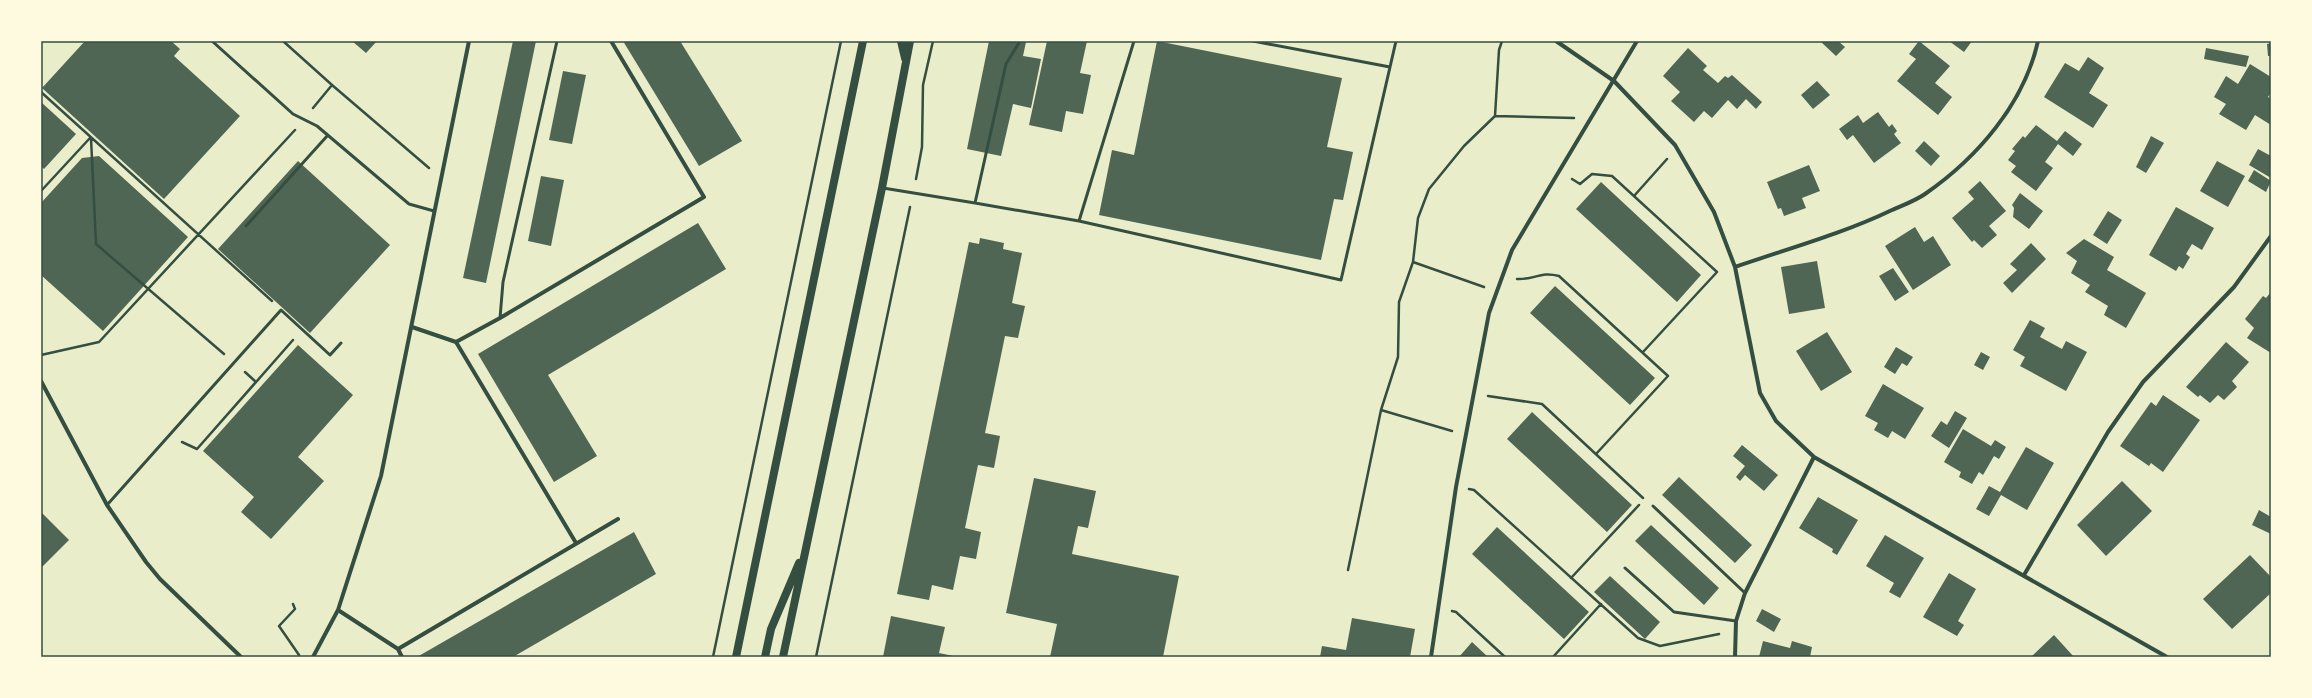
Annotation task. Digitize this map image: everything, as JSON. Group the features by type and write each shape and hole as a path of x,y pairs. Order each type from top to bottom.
{"main road":[{"path":"736,657 863,41"},
{"path":"901,41 906,61"},
{"path":"783,657 882,188 910,41"},
{"path":"765,657 771,629 806,543"}],"street":[{"path":"314,657 338,610 381,476 412,328 440,178 469,41"},
{"path":"456,342 500,318 704,197 611,41"},
{"path":"1556,41 1614,81 1677,149 1714,212 1735,267 1760,393 1776,421 1814,457 2167,657"},
{"path":"1431,657 1456,487 1472,393 1489,313 1512,250 1590,122 1637,41"},
{"path":"1735,267 1870,220 1924,195 1970,158 2008,112 2034,58 2038,41"},
{"path":"2024,575 2108,432 2142,382 2234,287 2271,236"},
{"path":"412,328 456,342 576,543"},
{"path":"41,381 107,505 160,579 241,657"},
{"path":"1735,657 1736,621 1745,593 1814,457"},
{"path":"398,649 618,519"},
{"path":"338,610 398,649 402,657"}],"lane":[{"path":"212,41 293,114 317,126 409,204 434,211"},
{"path":"500,318 503,282 556,41"},
{"path":"975,202 1006,64 1020,41"},
{"path":"1079,221 1134,41"},
{"path":"1252,41 1390,67"},
{"path":"882,188 975,202 1079,221 1341,280 1396,41"},
{"path":"246,226 328,135"},
{"path":"107,505 281,310 330,355 341,343"},
{"path":"1653,506 1745,593"},
{"path":"1625,568 1674,612 1736,621"}],"path":[{"path":"283,41 440,178"},
{"path":"713,657 841,41"},
{"path":"816,657 922,147 923,85 933,41"},
{"path":"1348,570 1381,410 1398,357 1399,302 1413,262 1418,218 1429,189 1464,146 1495,116 1499,50 1502,41"},
{"path":"41,355 99,342 304,120 332,85"},
{"path":"41,92 281,310"},
{"path":"1495,116 1571,117 1590,122"},
{"path":"41,191 91,138"},
{"path":"91,138 96,244 256,382"},
{"path":"1634,196 1677,149"},
{"path":"1559,171 1580,184 1592,174 1612,176 1717,272"},
{"path":"1413,262 1497,292"},
{"path":"1643,352 1717,272 1735,267"},
{"path":"1502,278 1526,279 1547,273 1560,276 1668,376 1596,454"},
{"path":"169,435 197,449 302,330"},
{"path":"1472,393 1542,404 1653,506"},
{"path":"1381,410 1465,434"},
{"path":"1456,487 1474,490 1638,638 1660,646 1735,630"},
{"path":"1572,578 1645,499"},
{"path":"293,604 295,609 279,626 300,657"},
{"path":"1553,657 1601,604"},
{"path":"1438,608 1456,612 1506,657"}],"building":[{"path":"85,41 171,41 180,49 174,56 240,116 164,199 42,88"},
{"path":"352,41 377,41 366,53"},
{"path":"513,41 536,41 486,283 463,278"},
{"path":"623,41 680,41 742,141 699,166"},
{"path":"989,41 1026,42 1023,56 1041,59 1031,108 1013,104 1001,156 967,149"},
{"path":"1047,41 1087,41 1080,73 1091,75 1083,114 1066,111 1062,132 1029,125"},
{"path":"1157,41 1342,78 1327,147 1353,152 1343,200 1334,199 1321,260 1099,215 1112,150 1134,155"},
{"path":"1838,41 1845,47 1836,56 1821,42"},
{"path":"1919,41 1950,66 1935,83 1952,97 1938,115 1897,81 1916,59 1909,54"},
{"path":"1949,41 1972,41 1964,52"},
{"path":"2271,43 2271,56 2268,56 2267,44"},
{"path":"1688,48 1707,66 1703,70 1718,83 1725,76 1728,78 1732,75 1762,102 1756,109 1746,99 1737,109 1728,100 1712,118 1704,111 1694,122 1671,101 1680,92 1663,76"},
{"path":"2206,48 2249,56 2246,67 2204,59"},
{"path":"2088,57 2104,68 2089,93 2108,105 2093,128 2044,97 2065,63 2079,71"},
{"path":"2250,64 2271,77 2271,92 2268,97 2271,99 2271,125 2255,115 2246,130 2219,114 2226,104 2214,97 2226,76 2238,84"},
{"path":"563,71 586,75 572,144 549,140"},
{"path":"1817,81 1830,95 1813,109 1801,95"},
{"path":"41,102 76,134 44,169 41,166"},
{"path":"1878,112 1889,127 1892,124 1897,131 1894,134 1901,143 1874,163 1853,135 1847,140 1839,129 1858,115 1863,123"},
{"path":"2036,125 2057,141 2065,131 2082,144 2073,156 2058,144 2045,162 2053,168 2036,191 2011,172 2016,166 2008,160 2015,151 2012,149 2023,136 2025,138"},
{"path":"2151,136 2164,143 2146,173 2136,167"},
{"path":"1924,141 1940,156 1931,166 1915,151"},
{"path":"2258,149 2271,156 2271,178 2249,165"},
{"path":"99,156 188,237 103,331 41,275 41,203 82,158"},
{"path":"298,161 390,245 310,333 218,249"},
{"path":"2217,161 2245,176 2228,207 2200,191"},
{"path":"1809,165 1820,191 1802,198 1806,208 1784,216 1781,208 1778,209 1767,182"},
{"path":"2254,170 2271,181 2266,192 2248,181"},
{"path":"541,176 564,180 551,246 528,241"},
{"path":"1980,181 2006,211 1989,226 1997,235 1982,248 1974,240 1972,242 1952,218 1974,199 1968,192"},
{"path":"1601,182 1701,275 1677,302 1576,209"},
{"path":"2020,193 2043,211 2029,229 2013,217 2014,208 2012,205"},
{"path":"2176,207 2214,228 2202,250 2192,244 2186,254 2190,257 2183,269 2179,266 2176,271 2149,255"},
{"path":"2108,211 2122,220 2107,244 2093,235"},
{"path":"698,223 726,269 548,375 597,456 554,482 478,354"},
{"path":"1915,227 1924,242 1933,236 1951,265 1913,290 1885,246"},
{"path":"980,238 1004,243 1003,249 1022,253 1012,303 1025,306 1018,338 1005,336 985,433 1000,436 994,468 978,465 965,528 981,532 976,559 960,556 953,590 932,585 929,600 897,594 969,242 979,244"},
{"path":"2084,239 2114,257 2107,270 2146,293 2126,328 2104,315 2108,306 2085,292 2090,285 2071,273 2077,261 2066,253"},
{"path":"2031,243 2046,259 2012,293 2003,283 2017,270 2010,264"},
{"path":"1817,261 1825,308 1789,314 1781,267"},
{"path":"1893,268 1909,292 1895,301 1879,276"},
{"path":"1555,286 1655,378 1630,405 1530,313"},
{"path":"2271,292 2271,353 2247,338 2254,328 2245,319 2263,296 2266,298"},
{"path":"2030,320 2045,328 2040,337 2062,349 2066,341 2087,352 2066,391 2020,366 2025,357 2013,350"},
{"path":"1827,332 1852,372 1821,391 1796,351"},
{"path":"2226,342 2249,362 2232,381 2237,387 2224,400 2218,395 2210,403 2200,395 2198,397 2186,387"},
{"path":"298,345 353,395 298,457 324,481 271,539 241,512 254,497 203,451"},
{"path":"1896,347 1913,357 1907,366 1902,363 1895,374 1884,367"},
{"path":"1981,352 1990,357 1983,370 1974,365"},
{"path":"1883,384 1924,408 1905,439 1892,431 1888,438 1874,430 1878,423 1865,416"},
{"path":"2163,395 2200,420 2163,472 2151,463 2149,466 2120,446 2151,402 2156,406"},
{"path":"1955,411 1967,418 1949,448 1931,436 1941,421 1947,425"},
{"path":"1532,412 1632,505 1607,532 1507,439"},
{"path":"1963,429 1991,446 1995,440 2006,447 1999,459 1994,456 1983,475 1979,472 1972,484 1959,477 1961,472 1944,462"},
{"path":"1742,445 1778,475 1764,491 1745,475 1740,481 1736,477 1745,466 1733,456"},
{"path":"2026,447 2054,463 2027,510 2001,495 1989,516 1976,509 1989,486 2000,492"},
{"path":"1679,477 1752,545 1735,563 1662,495"},
{"path":"1034,478 1096,491 1088,528 1078,526 1072,554 1179,576 1163,657 1050,657 1057,624 1006,613"},
{"path":"2122,481 2152,511 2106,556 2077,525"},
{"path":"1818,497 1858,520 1837,555 1832,552 1833,549 1799,528"},
{"path":"2259,510 2271,517 2271,534 2252,525"},
{"path":"41,512 69,540 41,568"},
{"path":"1651,525 1719,588 1704,605 1635,541"},
{"path":"1497,527 1589,612 1564,639 1472,554"},
{"path":"634,532 656,574 513,657 417,657"},
{"path":"1885,535 1924,558 1900,598 1889,592 1894,583 1866,566"},
{"path":"2250,555 2271,577 2271,593 2232,629 2203,599"},
{"path":"1949,573 1976,589 1958,621 1964,625 1957,636 1923,617"},
{"path":"1610,576 1660,622 1645,639 1594,592"},
{"path":"1762,609 1781,619 1774,632 1756,621"},
{"path":"891,616 945,627 939,653 958,657 883,657"},
{"path":"1352,618 1415,629 1410,657 1320,657 1322,646 1346,650"},
{"path":"2054,635 2074,657 2031,657"},
{"path":"1763,641 1790,648 1792,641 1812,647 1810,657 1759,657"},
{"path":"1472,642 1488,657 1459,657"}]}
